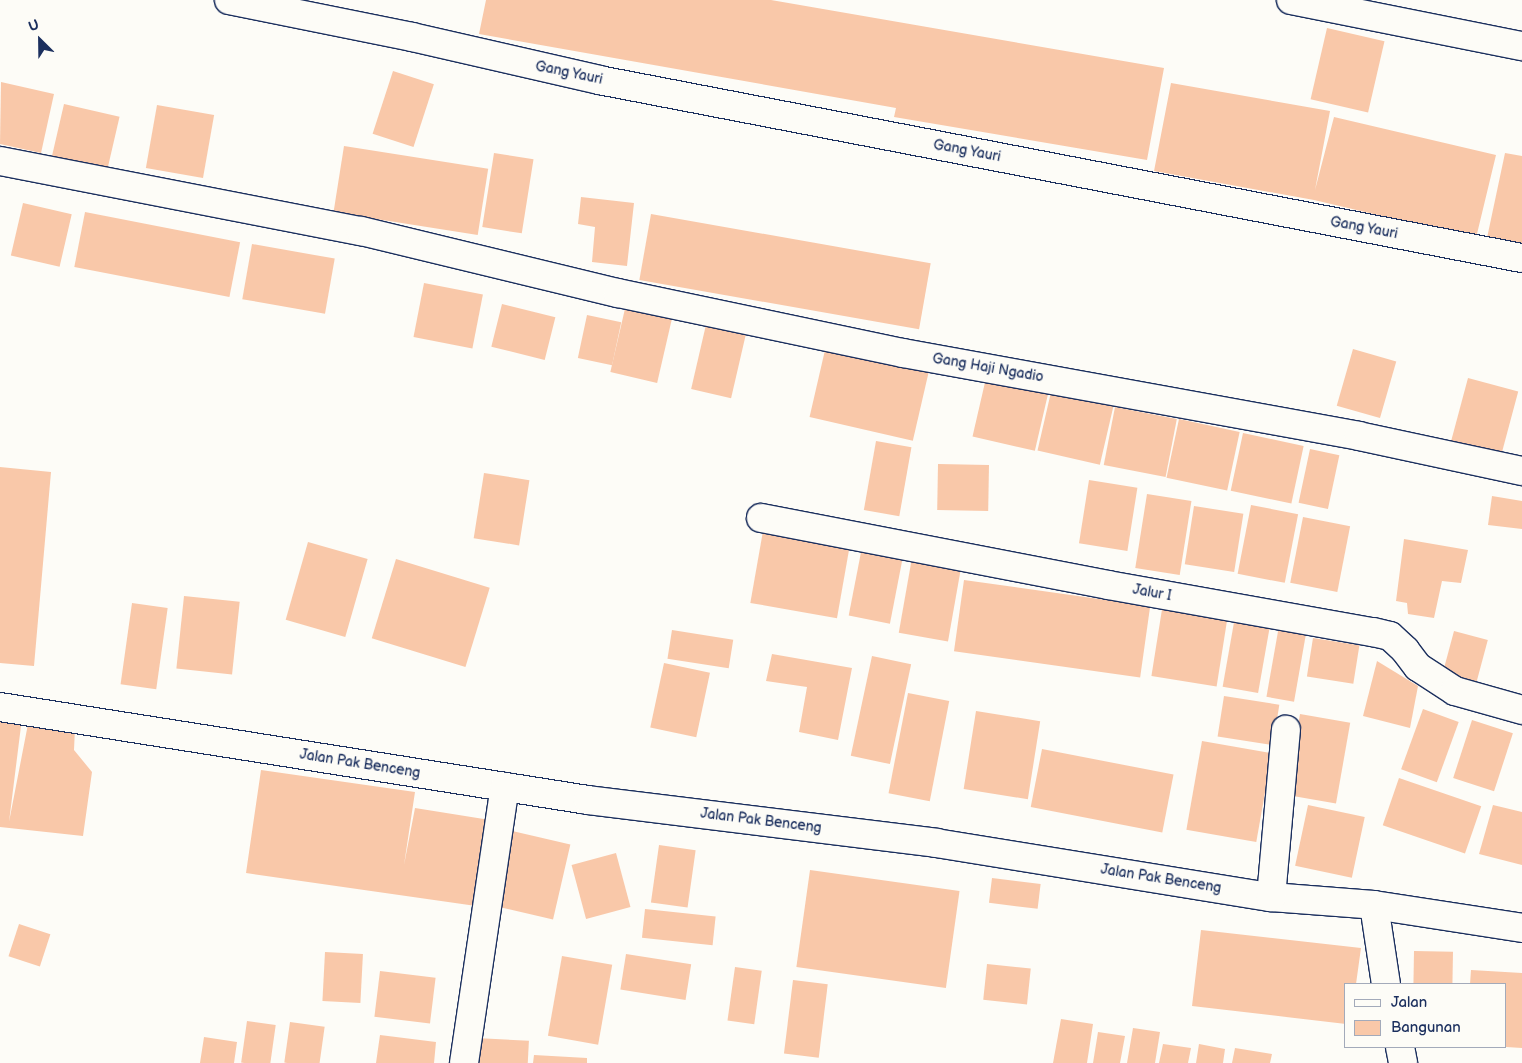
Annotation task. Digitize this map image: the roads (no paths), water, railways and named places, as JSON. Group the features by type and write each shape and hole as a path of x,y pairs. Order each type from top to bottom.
{"street":[{"name":"Gang Yauri","path":"229,0 412,38 599,80 1522,258"},
{"path":"1291,0 1522,46"},
{"name":"Gang Haji Ngadio","path":"0,161 361,231 618,293 903,353 1359,436 1522,471"},
{"name":"Jalur I","path":"761,518 1108,585 1390,636 1405,650 1418,667 1454,691 1522,710"},
{"name":"Jalan Pak Benceng","path":"0,707 588,800 936,843 1270,897 1374,905 1522,928"},
{"path":"1270,897 1286,730"},
{"path":"464,1063 505,787"},
{"path":"1374,905 1386,983"},
{"path":"1400,1048 1403,1063"}]}
